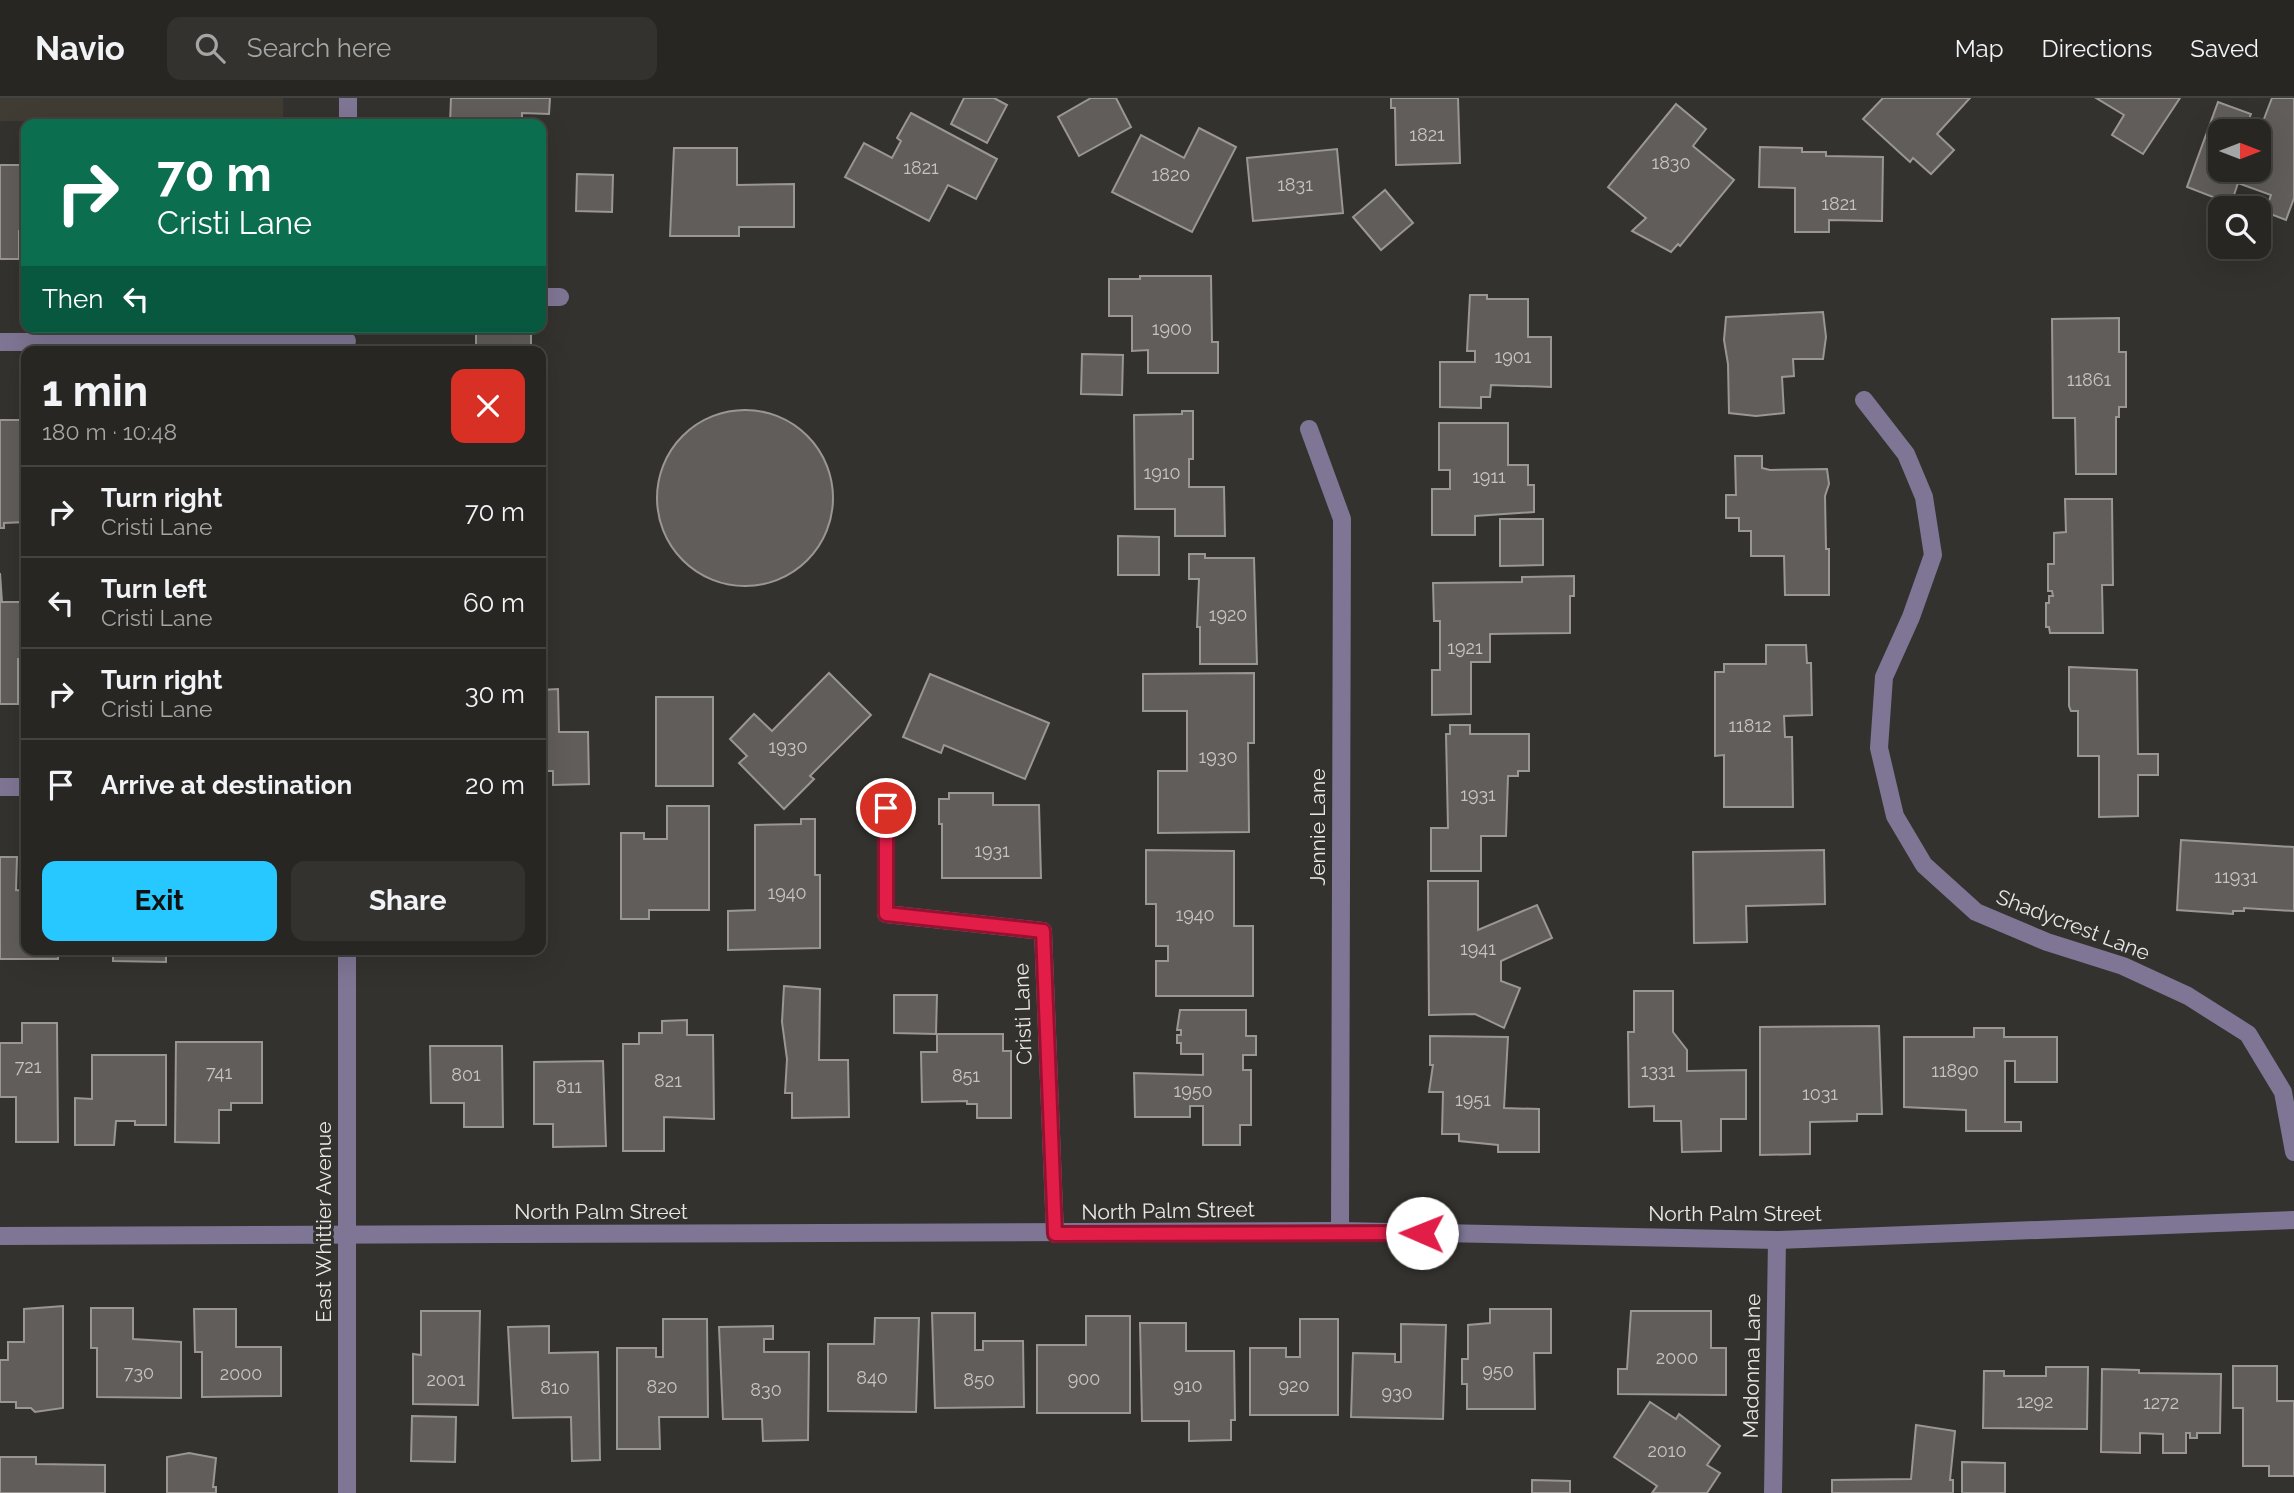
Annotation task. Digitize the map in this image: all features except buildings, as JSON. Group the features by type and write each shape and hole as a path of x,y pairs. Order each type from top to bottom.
{"street":[{"path":"348,98 348,119"},
{"path":"546,297 560,296"},
{"path":"0,342 347,340"},
{"name":"Shadycrest Lane","path":"1864,400 1906,454 1924,497 1933,555 1911,617 1884,677 1879,748 1895,816 1924,865 1976,912 2047,942 2123,966 2188,996 2248,1034 2283,1092 2294,1152"},
{"name":"Jennie Lane","path":"1309,429 1342,519 1340,1231"},
{"path":"0,787 21,787"},
{"name":"Cristi Lane","path":"886,808 886,914 1043,931 1055,1234"},
{"name":"East Whittier Avenue","path":"347,955 347,1493"},
{"name":"North Palm Street","path":"0,1236 1340,1231 1777,1240 2294,1220"},
{"name":"Madonna Lane","path":"1773,1493 1777,1240"}],"shaded area":[{"path":"0,98 283,98 283,119 0,121"}],"route":[{"path":"886,808 886,914 1043,931 1055,1234 1340,1231 1422,1233"}]}
